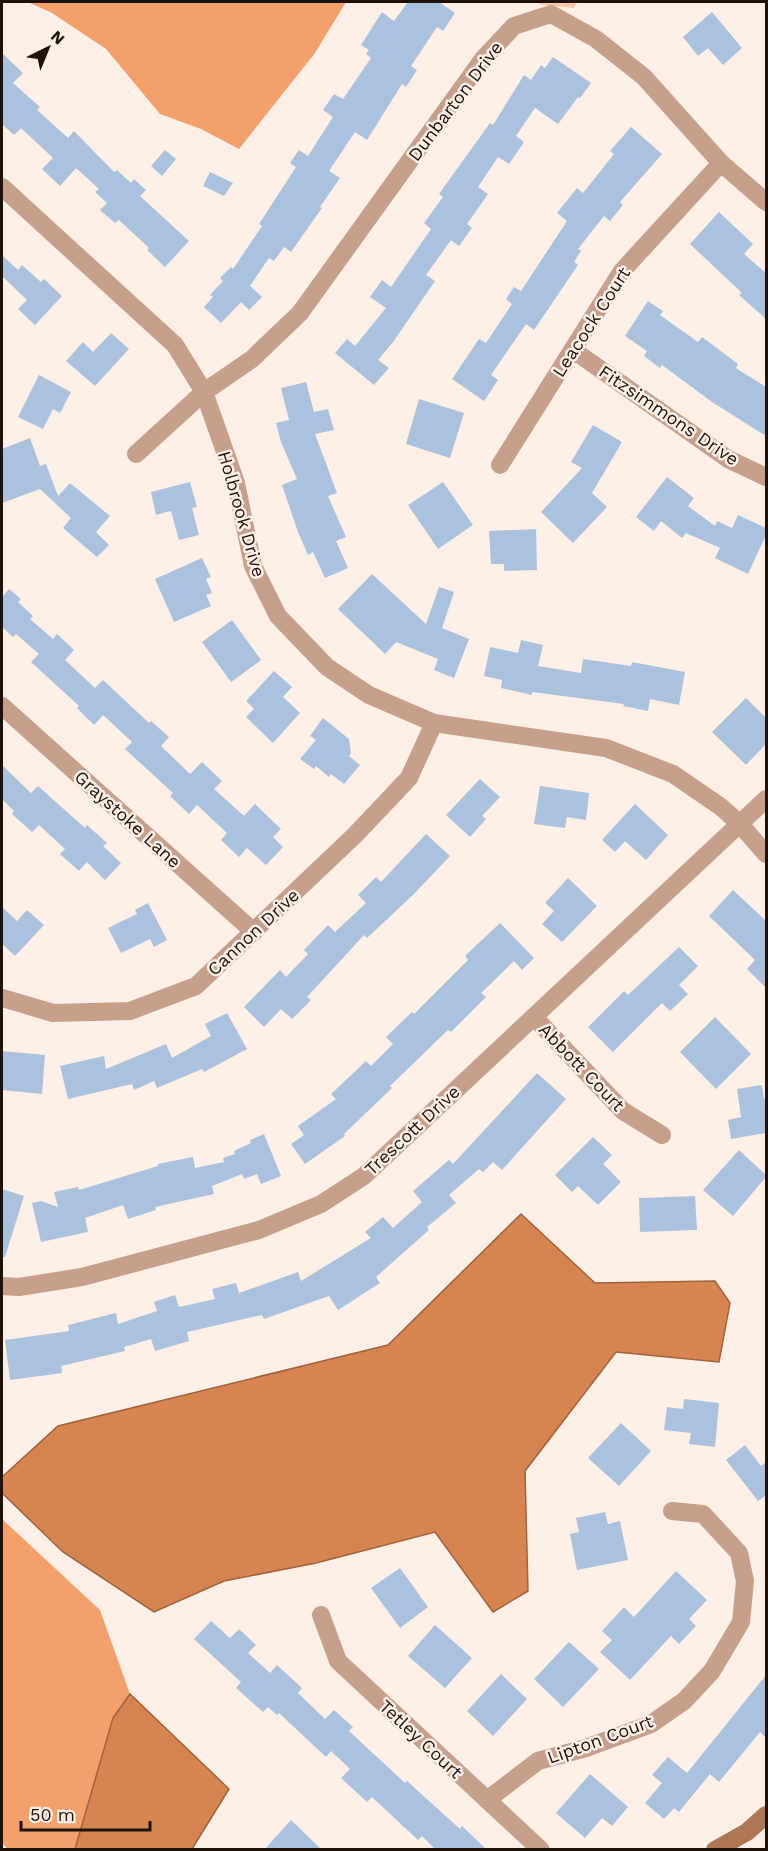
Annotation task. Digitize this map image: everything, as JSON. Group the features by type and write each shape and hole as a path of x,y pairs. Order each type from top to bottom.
{"street":[{"name":"Dunbarton Drive","path":"136,454 204,392 252,359 300,313 483,59 514,26 551,14 596,39 644,77 721,164 766,202"},
{"name":"Leacock Court","path":"500,465 622,271 721,164"},
{"name":"Holbrook Drive","path":"2,187 175,345 204,392 236,483 253,566 278,616 327,667 369,695 434,723 606,748 673,774 721,807 766,854"},
{"name":"Fitzsimmons Drive","path":"573,350 728,459 766,477"},
{"name":"Graystoke Lane","path":"2,706 254,932"},
{"name":"Cannon Drive","path":"2,998 53,1013 130,1011 196,986 355,835 409,778 434,723"},
{"path":"739,824 766,799"},
{"name":"Trescott Drive","path":"2,1286 19,1287 82,1277 258,1230 321,1204 364,1176 739,824"},
{"name":"Abbott Court","path":"534,1017 623,1111 662,1135"},
{"name":"Lipton Court","path":"487,1800 538,1761 586,1748 651,1724 684,1701 712,1671 741,1622 745,1581 739,1553 703,1514 672,1511"},
{"name":"Tetley Court","path":"321,1615 338,1661 541,1850"},
{"path":"715,1850 747,1832 766,1815"}],"shaded area":[{"path":"28,2 346,2 315,53 239,149 201,129 160,114 106,49 52,13"},
{"path":"538,2 577,2 574,8 538,4"},
{"path":"521,1214 595,1283 715,1281 730,1303 719,1362 616,1352 525,1471 528,1591 493,1612 435,1532 316,1563 224,1581 154,1612 63,1552 2,1493 2,1477 58,1426 388,1345"},
{"path":"2,1519 100,1610 130,1694 113,1718 75,1849 8,1849 2,1843"},
{"path":"130,1694 229,1789 192,1849 75,1849 113,1718"}],"building":[{"path":"408,2 439,2 455,13 443,31 437,27 411,66 417,70 406,87 402,84 367,140 355,132 329,171 340,178 291,252 284,247 274,261 269,258 250,286 262,297 249,310 241,302 221,323 204,307 213,297 210,295 223,281 220,278 231,267 233,269 262,226 259,224 296,167 290,163 299,150 308,156 333,117 323,110 334,94 343,99 371,58 366,54 369,50 361,45 382,12 394,21"},
{"path":"712,12 742,48 723,65 708,48 698,56 683,37"},
{"path":"2,53 23,73 13,83 40,107 37,110 68,138 74,131 114,172 117,170 131,183 134,179 146,190 140,196 189,241 165,267 147,250 149,248 119,220 115,223 100,210 107,203 95,192 99,189 76,168 60,186 42,169 53,158 21,128 14,135 2,124"},
{"path":"553,57 591,83 558,124 535,108 516,136 524,142 509,164 498,157 478,187 488,194 467,224 472,228 459,246 451,240 426,275 435,281 378,360 389,368 374,385 335,353 347,339 355,346 386,308 370,297 382,280 391,287 431,229 424,223 443,197 439,194 490,123 493,125 524,75 531,80 541,65 545,68"},
{"path":"631,127 662,154 620,202 623,205 610,221 604,216 578,249 581,251 574,262 578,265 534,330 526,324 491,375 498,380 484,401 452,379 479,339 486,343 512,304 506,299 514,287 521,291 567,221 557,213 577,188 583,193 614,154 610,151"},
{"path":"165,150 176,159 162,176 151,166"},
{"path":"210,172 233,183 224,196 203,186"},
{"path":"719,212 753,244 744,254 766,273 766,319 739,295 742,293 690,244"},
{"path":"2,255 18,270 22,265 41,282 44,279 62,296 35,325 18,309 27,300 2,276"},
{"path":"648,301 663,311 660,315 698,342 702,337 738,364 736,368 766,387 766,436 712,402 662,365 660,368 644,356 647,351 625,336"},
{"path":"111,333 129,349 95,386 66,361 83,342 93,352"},
{"path":"39,375 71,392 60,413 53,409 43,429 18,417"},
{"path":"306,382 314,412 328,409 334,430 315,434 337,493 328,496 346,537 336,541 348,568 325,578 313,552 308,555 282,485 297,479 281,442 276,423 289,420 281,388"},
{"path":"419,399 464,413 450,458 406,444"},
{"path":"593,425 622,442 592,493 607,507 573,543 541,512 582,468 571,462"},
{"path":"30,438 40,466 46,464 58,496 70,483 110,516 96,532 109,545 97,557 63,528 71,518 40,489 2,503 2,449"},
{"path":"667,477 694,498 688,506 715,526 717,521 732,528 738,515 766,528 766,535 748,574 715,558 720,548 686,533 682,538 661,521 654,531 636,517"},
{"path":"190,482 197,507 192,508 199,535 179,540 171,511 156,515 151,492"},
{"path":"443,482 473,525 438,549 408,505"},
{"path":"536,529 537,570 504,571 504,564 491,564 489,531"},
{"path":"202,558 211,577 206,579 212,593 206,595 211,606 174,622 155,579"},
{"path":"372,574 426,624 439,587 454,592 442,628 469,639 454,678 434,670 438,659 396,642 385,654 338,609"},
{"path":"9,589 21,599 18,602 33,616 30,619 53,639 57,634 74,650 65,660 95,688 103,680 149,723 151,721 169,737 161,746 190,774 202,762 222,781 214,789 244,816 255,804 281,829 273,837 283,847 266,865 247,848 239,857 221,840 227,833 197,805 189,814 170,796 173,793 125,749 132,742 103,715 94,725 77,708 79,706 31,662 39,654 16,634 13,637 2,627 2,597"},
{"path":"232,620 261,660 231,682 202,642"},
{"path":"521,640 543,645 538,666 581,673 583,659 631,666 632,662 685,672 679,705 650,699 648,711 623,706 624,704 532,692 532,695 501,688 502,680 484,676 490,647 518,653"},
{"path":"274,671 292,687 283,697 300,713 273,743 246,717 254,709 246,701"},
{"path":"746,698 766,718 766,744 746,765 712,732"},
{"path":"323,718 349,739 351,753 349,756 360,765 344,784 331,774 329,777 316,766 314,769 300,759 316,740 310,736"},
{"path":"2,765 31,793 38,786 85,828 87,825 107,843 103,846 121,863 105,880 87,862 79,871 60,854 65,849 39,825 32,832 12,814 14,811 2,799"},
{"path":"480,779 500,797 482,816 486,819 470,837 446,815"},
{"path":"540,786 589,793 586,820 567,817 565,828 534,824"},
{"path":"635,804 668,835 646,860 625,841 615,852 602,840"},
{"path":"426,834 450,856 367,938 364,935 307,997 311,1000 292,1019 281,1009 264,1027 244,1007 280,970 286,977 308,954 304,950 328,925 335,932 366,903 358,895 376,877 381,882"},
{"path":"568,878 597,906 562,942 542,924 554,911 545,903"},
{"path":"733,890 766,921 766,988 747,969 755,960 709,916"},
{"path":"148,903 167,940 154,947 150,939 121,953 108,928 137,914 135,910"},
{"path":"2,907 17,921 27,910 44,925 15,956 2,944"},
{"path":"500,923 534,958 522,970 514,961 481,993 486,997 451,1032 448,1030 390,1086 392,1088 344,1134 345,1136 305,1164 291,1144 304,1135 298,1126 336,1099 331,1094 366,1061 371,1066 393,1044 386,1037 412,1012 414,1014 468,960 465,956"},
{"path":"679,947 698,966 679,985 688,994 670,1011 662,1003 613,1052 588,1027 624,991 628,995"},
{"path":"227,1013 247,1049 204,1072 202,1069 157,1088 154,1081 134,1090 132,1084 68,1099 60,1066 104,1056 106,1069 166,1044 172,1058 211,1036 205,1024"},
{"path":"715,1017 751,1054 716,1089 680,1052"},
{"path":"2,1051 45,1055 42,1094 2,1090"},
{"path":"537,1073 566,1099 502,1170 493,1162 483,1172 479,1169 449,1195 456,1203 427,1227 429,1230 376,1277 380,1283 338,1310 329,1296 264,1319 262,1315 187,1332 189,1341 155,1351 151,1339 124,1347 125,1351 61,1366 62,1373 10,1380 5,1340 69,1331 68,1325 116,1313 118,1324 157,1311 154,1302 175,1295 179,1307 215,1299 212,1289 236,1283 239,1293 298,1272 301,1281 371,1238 365,1232 383,1217 393,1228 422,1202 413,1191 449,1160 453,1164"},
{"path":"762,1085 764,1099 766,1099 766,1133 731,1139 728,1120 741,1117 737,1089"},
{"path":"264,1134 281,1176 261,1184 257,1174 244,1179 242,1174 212,1186 214,1194 155,1207 156,1210 128,1219 123,1205 85,1218 88,1232 41,1242 32,1203 41,1201 58,1207 54,1192 78,1187 79,1190 158,1166 158,1164 193,1157 195,1168 224,1162 223,1158 235,1154 234,1151"},
{"path":"593,1137 612,1155 603,1164 621,1182 598,1205 578,1186 572,1192 555,1175"},
{"path":"739,1150 766,1177 733,1216 703,1190"},
{"path":"2,1189 24,1196 5,1257 2,1257"},
{"path":"695,1196 697,1230 640,1232 639,1198"},
{"path":"684,1399 719,1403 715,1447 689,1444 691,1433 664,1430 667,1407 683,1409"},
{"path":"621,1423 651,1451 619,1486 588,1458"},
{"path":"745,1445 761,1466 766,1462 766,1495 758,1501 726,1460"},
{"path":"605,1512 608,1524 620,1521 628,1560 577,1570 570,1534 579,1532 576,1518"},
{"path":"400,1568 428,1607 400,1628 371,1588"},
{"path":"676,1571 707,1600 689,1619 696,1626 679,1644 671,1636 630,1680 600,1652 612,1640 602,1631 624,1607 634,1617"},
{"path":"211,1621 230,1638 239,1629 256,1645 248,1653 270,1673 277,1665 302,1688 298,1693 325,1719 334,1710 353,1727 349,1731 405,1783 407,1781 460,1829 462,1826 487,1850 436,1850 422,1836 418,1840 372,1797 367,1802 341,1778 350,1769 331,1751 326,1757 279,1713 277,1715 268,1707 263,1712 236,1688 241,1682 194,1639"},
{"path":"435,1625 472,1658 445,1688 408,1656"},
{"path":"569,1642 599,1669 563,1707 534,1679"},
{"path":"501,1674 527,1699 493,1736 467,1711"},
{"path":"766,1675 766,1738 760,1732 719,1782 710,1774 679,1812 674,1808 664,1819 645,1803 662,1783 652,1775 668,1757 687,1773"},
{"path":"590,1774 628,1807 612,1826 602,1818 585,1838 556,1813"},
{"path":"291,1820 322,1850 264,1850"}]}
